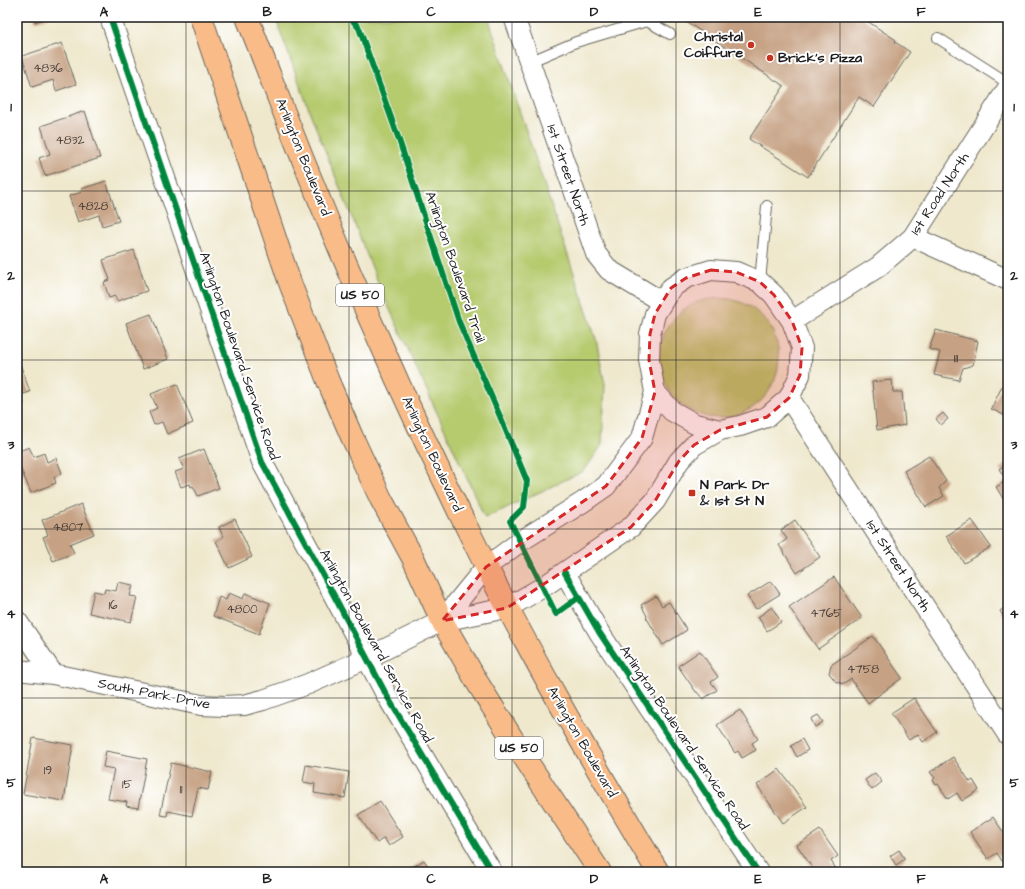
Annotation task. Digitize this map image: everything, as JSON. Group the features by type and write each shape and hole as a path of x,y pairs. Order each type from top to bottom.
{"highway":[{"name":"US 50","path":"201,17 270,228 307,328 352,437 414,560 442,621 477,682 516,744 600,872"},
{"name":"Arlington Boulevard","path":"247,17 310,178 419,428 486,567 533,657 585,749 658,872"}],"street":[{"name":"Arlington Boulevard Service Road","path":"110,17 262,462 387,696 492,872"},
{"name":"1st Street North","path":"514,17 596,254 609,270 662,302"},
{"name":"1st Road North","path":"792,321 878,267 913,237 1008,88"},
{"path":"913,237 1008,280"},
{"path":"711,270 736,272 760,282 774,295 792,321 802,348 800,375 789,398 767,417 740,426 720,430 694,445 679,461 655,500 631,527 565,573 507,608 442,621 486,567 520,541 606,486 642,438 655,392 649,360 650,334 656,314 671,288 686,278 711,270"},
{"path":"655,392 672,411 695,424 720,430"},
{"name":"1st Street North","path":"789,398 1007,732"},
{"name":"Arlington Boulevard Service Road","path":"565,573 599,632 758,872"},
{"path":"17,621 53,674"},
{"name":"South Park Drive","path":"17,670 53,674 180,702 201,705 244,705 271,698 308,684 367,658 442,621"}],"lane":[{"path":"529,62 576,42 647,21 670,34"},
{"path":"938,38 1008,83"},
{"path":"760,282 767,206"}],"highlighted area":[{"path":"711,270 736,272 760,282 774,295 792,321 802,348 800,375 789,398 767,417 720,430 694,445 679,461 655,501 631,527 507,608 442,621 486,567 606,486 642,438 655,392 649,360 650,334 655,314 671,288 686,278"}],"green space":[{"path":"275,17 488,17 596,339 605,385 602,445 584,471 485,518 381,290 312,118"},
{"path":"719,298 731,299 742,303 752,308 761,316 769,325 774,335 778,346 778,370 774,381 769,391 761,400 752,408 742,413 731,417 719,418 707,417 696,413 686,408 677,400 669,391 664,381 660,370 659,358 660,346 664,335 669,325 677,316 686,308 696,303 707,299"}],"building":[{"path":"34,17 50,17 35,22"},
{"path":"679,17 861,17 896,40 895,42 910,52 874,107 859,97 808,177 749,139 784,86"},
{"path":"62,43 76,84 56,91 53,80 32,87 22,56"},
{"path":"85,111 100,158 45,176 39,158 50,154 41,126"},
{"path":"106,181 119,221 102,226 99,215 78,222 69,196 82,192 81,189"},
{"path":"134,250 147,291 117,301 115,296 109,298 104,282 110,280 103,260"},
{"path":"151,314 168,359 143,369 126,323"},
{"path":"936,330 978,341 973,365 963,368 959,380 934,375 940,352 929,349"},
{"path":"19,361 30,392 20,395 24,404 17,407 17,362"},
{"path":"1008,374 1008,417 991,409"},
{"path":"892,380 893,392 902,392 905,425 877,430 872,382"},
{"path":"177,384 193,423 167,434 162,422 154,425 149,412 157,408 151,394"},
{"path":"943,413 948,419 941,425 936,419"},
{"path":"29,447 34,457 44,453 47,462 56,458 62,473 54,477 56,483 31,493 17,460 17,452"},
{"path":"204,449 219,488 198,496 193,486 191,487 190,484 181,487 175,472 184,469 179,459"},
{"path":"929,456 946,481 939,488 944,496 926,507 904,471"},
{"path":"1007,463 1008,476 1005,478 999,469"},
{"path":"1008,480 1008,497 1004,500 996,487"},
{"path":"81,504 94,534 70,544 74,553 53,561 43,537 48,535 42,520"},
{"path":"235,519 252,557 229,568 216,541 223,537 219,527"},
{"path":"795,520 820,557 797,573 779,545 787,539 781,530"},
{"path":"972,520 991,547 964,563 946,536"},
{"path":"834,577 862,618 818,649 789,607"},
{"path":"771,581 780,594 756,609 747,596"},
{"path":"118,582 133,585 130,596 137,597 131,622 89,613 94,591 104,593 105,589 116,591"},
{"path":"229,593 243,599 245,593 270,603 259,634 213,616 219,597 226,600"},
{"path":"656,596 662,606 669,602 687,630 663,645 646,617 647,616 641,605"},
{"path":"1008,605 1008,624 1000,611"},
{"path":"772,607 781,622 767,631 758,617"},
{"path":"873,636 902,678 868,703 851,679 844,684 836,682 829,673 831,665"},
{"path":"700,651 718,677 711,682 717,690 703,699 696,692 678,666"},
{"path":"914,698 937,732 923,742 918,734 909,740 891,713"},
{"path":"740,710 758,739 752,743 756,750 742,758 738,751 735,753 717,725"},
{"path":"818,715 823,722 815,727 811,719"},
{"path":"33,738 73,745 64,801 23,794"},
{"path":"802,739 808,750 797,757 791,746"},
{"path":"106,751 147,759 138,808 126,806 127,802 108,799 114,769 103,767"},
{"path":"953,757 970,782 973,780 979,790 962,801 957,793 948,799 938,784 936,785 933,780 935,778 930,772"},
{"path":"171,763 212,772 208,790 198,788 192,816 168,811 167,816 160,815"},
{"path":"306,765 349,772 345,798 314,793 315,784 303,782"},
{"path":"779,769 807,807 783,823 757,785"},
{"path":"875,773 882,782 872,790 865,780"},
{"path":"380,801 403,837 389,846 384,838 377,843 358,815"},
{"path":"993,817 1008,839 1008,857 1002,861 997,853 988,859 970,832"},
{"path":"820,830 838,856 831,861 836,869 831,872 815,872 797,845"},
{"path":"899,850 905,859 896,865 890,856"},
{"path":"424,860 432,872 405,872"}],"cycle path":[{"path":"110,17 262,462 387,696 492,872"},
{"name":"Arlington Boulevard Trail","path":"350,17 359,28 398,137 459,322 527,481 524,507 510,521 556,614 579,597"},
{"path":"565,573 599,632 758,872"}],"place":[{"name":"Christal Coiffure","path":"751,45"},
{"name":"Brick's Pizza","path":"770,58"},
{"name":"N Park Dr & 1st St N","path":"692,493"}]}
